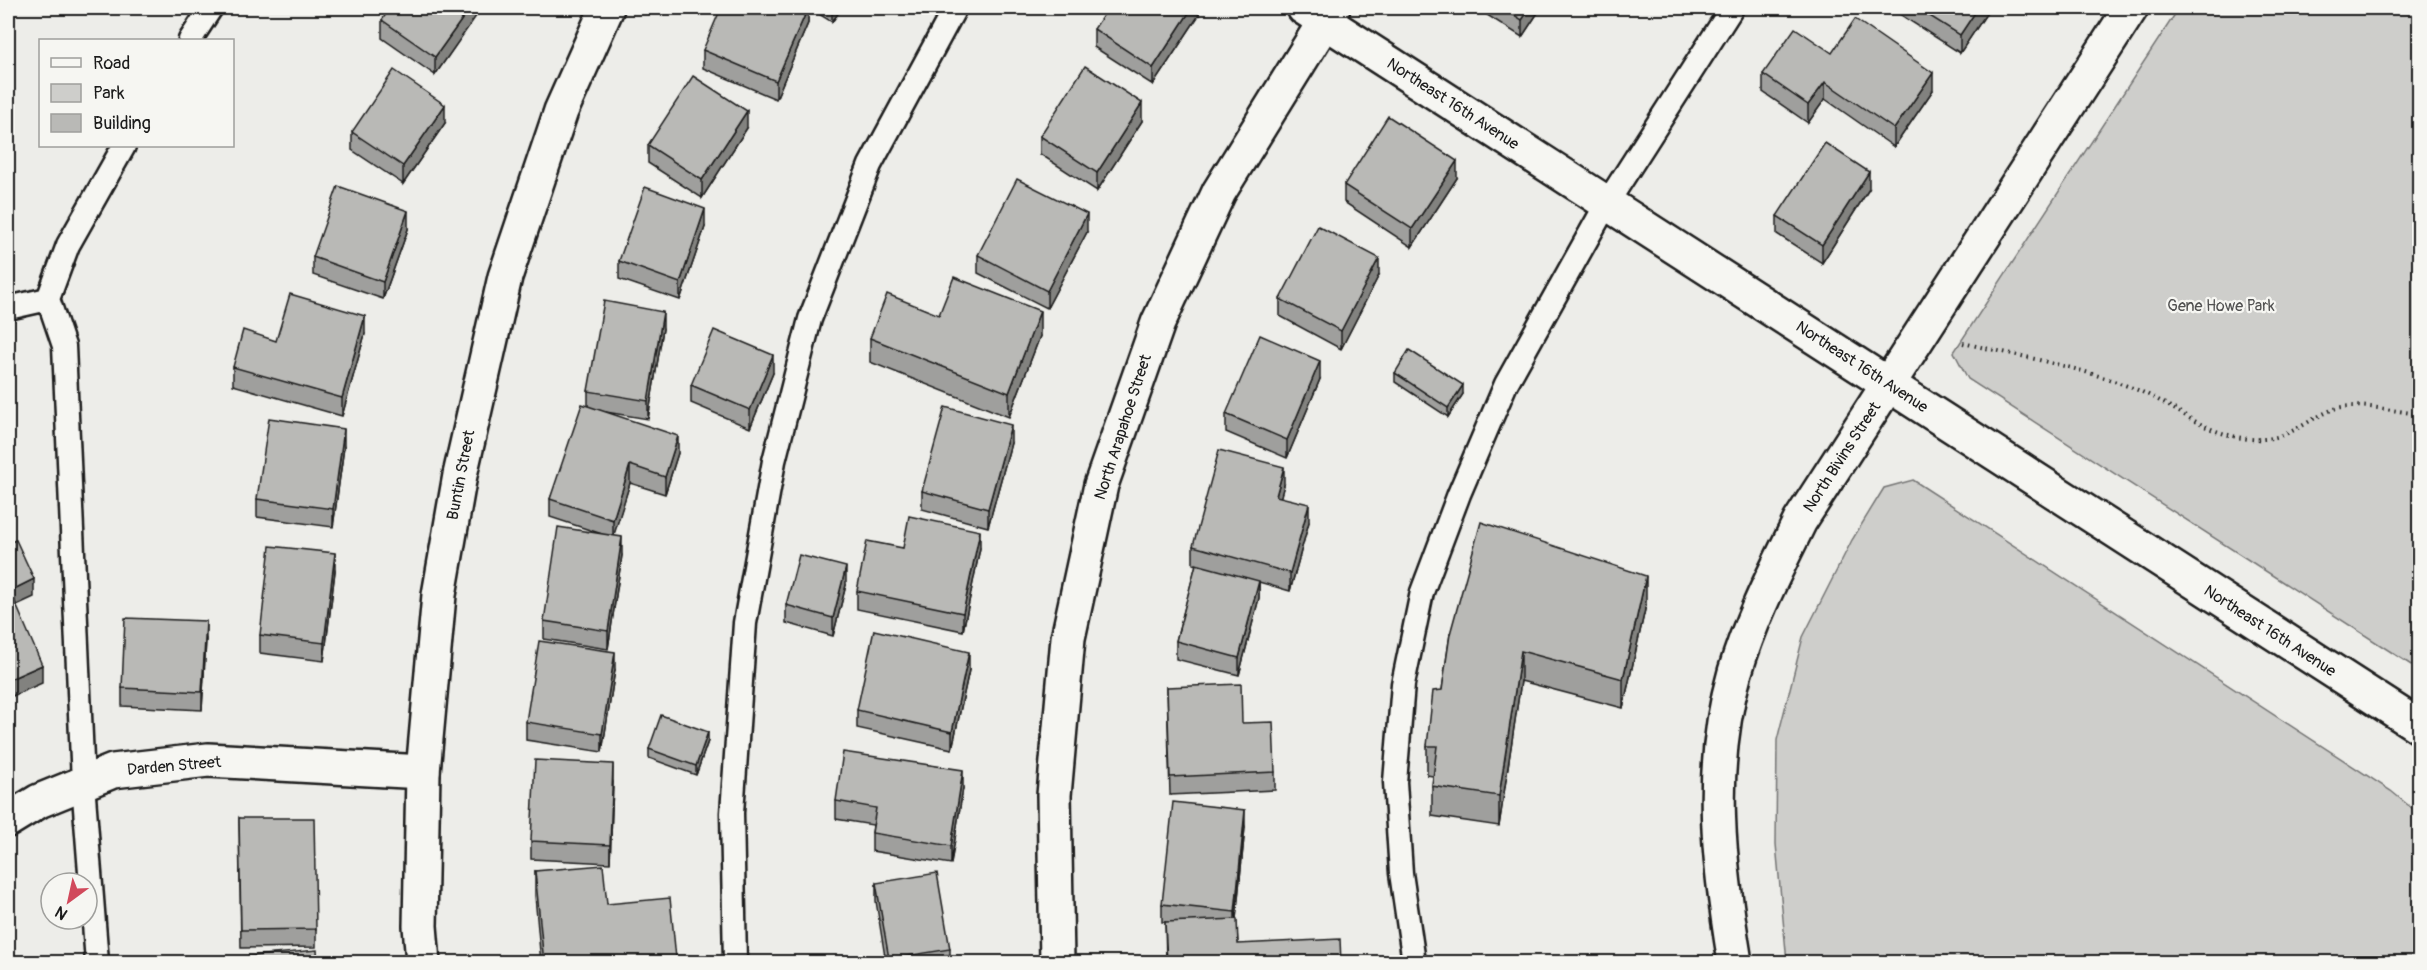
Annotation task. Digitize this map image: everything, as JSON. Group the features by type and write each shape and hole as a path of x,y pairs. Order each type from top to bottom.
{"street":[{"name":"Buntin Street","path":"423,963 420,926 423,772 439,595 460,474 505,277 561,111 607,8"},
{"name":"North Bivins Street","path":"1735,963 1725,899 1717,803 1720,744 1735,672 1762,599 1800,521 2131,8"},
{"name":"Northeast 16th Avenue","path":"1320,12 1606,203 2420,727"},
{"name":"North Arapahoe Street","path":"1057,963 1054,795 1067,649 1101,484 1158,323 1219,192 1320,12"},
{"name":"Darden Street","path":"8,820 39,801 114,771 208,760 423,772"}],"lane":[{"path":"191,39 211,8"},
{"path":"735,963 732,813 745,623 774,461 810,319 870,165 955,8"},
{"path":"1414,963 1401,873 1395,782 1403,684 1422,592 1459,494 1506,384 1606,203 1732,8"},
{"path":"97,963 84,783 64,346 48,299 68,245 123,147"},
{"path":"8,308 48,299"}],"path":[{"path":"1955,341 2104,377 2153,397 2193,422 2224,435 2252,439 2275,437 2295,432 2334,409 2348,406 2420,414"}],"green space":[{"name":"Gene Howe Park","path":"2179,8 2419,8 2419,670 1968,379 1954,352"},
{"path":"1913,480 2391,791 2419,814 2419,962 1787,962 1776,844 1777,740 1803,637 1852,540 1884,488"}],"building":[{"path":"390,8 470,8 435,57 382,20"},
{"path":"721,8 808,8 776,81 703,50"},
{"path":"1108,8 1192,8 1153,68 1094,29"},
{"path":"1503,8 1530,8 1522,20"},
{"path":"1917,8 1978,8 1960,35"},
{"path":"1855,19 1933,73 1894,129 1825,82 1808,105 1763,74 1795,28 1832,53"},
{"path":"1085,66 1142,103 1097,173 1040,136"},
{"path":"394,70 445,105 403,166 352,132"},
{"path":"693,76 747,111 702,180 648,145"},
{"path":"1388,116 1457,161 1412,229 1344,185"},
{"path":"1825,143 1869,172 1822,245 1777,216"},
{"path":"1017,179 1087,214 1047,291 978,255"},
{"path":"338,186 408,211 383,282 313,257"},
{"path":"645,187 705,209 680,283 619,261"},
{"path":"1318,226 1379,258 1341,331 1280,299"},
{"path":"954,277 1040,311 1009,393 870,338 887,294 939,315"},
{"path":"290,294 365,316 342,398 233,367 243,330 276,341"},
{"path":"604,301 663,312 648,401 588,391"},
{"path":"714,330 773,355 750,410 691,385"},
{"path":"1260,335 1320,361 1287,440 1226,414"},
{"path":"1409,350 1463,385 1448,408 1395,373"},
{"path":"582,404 678,436 665,477 630,465 613,520 550,499"},
{"path":"945,407 1011,425 988,509 922,491"},
{"path":"269,418 344,429 333,509 257,499"},
{"path":"1219,450 1284,467 1276,496 1309,504 1290,573 1193,546"},
{"path":"909,516 980,531 963,613 857,591 867,541 903,548"},
{"path":"1481,522 1646,576 1623,679 1521,651 1499,796 1432,786 1437,746 1427,746 1433,691 1442,690 1450,634"},
{"path":"558,527 622,537 608,631 544,621"},
{"path":"16,540 34,579 8,592 8,543"},
{"path":"270,546 335,553 324,643 260,635"},
{"path":"799,555 846,567 833,618 786,605"},
{"path":"1196,564 1259,581 1239,658 1176,641"},
{"path":"15,602 42,665 8,680 8,605"},
{"path":"125,618 206,621 202,692 122,688"},
{"path":"874,630 969,652 952,732 857,710"},
{"path":"539,641 615,652 602,734 526,722"},
{"path":"1241,684 1242,723 1273,722 1275,772 1170,777 1167,687"},
{"path":"661,715 708,732 696,766 649,749"},
{"path":"843,752 963,770 951,846 872,833 876,808 836,801"},
{"path":"535,760 613,764 610,845 531,841"},
{"path":"1173,802 1245,810 1235,912 1162,904"},
{"path":"239,818 314,818 316,929 241,930"},
{"path":"603,865 607,904 670,898 676,958 625,963 544,963 535,871"},
{"path":"937,873 950,949 889,959 876,883"},
{"path":"1237,919 1238,944 1340,939 1341,963 1167,963 1165,922"},
{"path":"317,950 318,963 242,963 241,957"}]}
